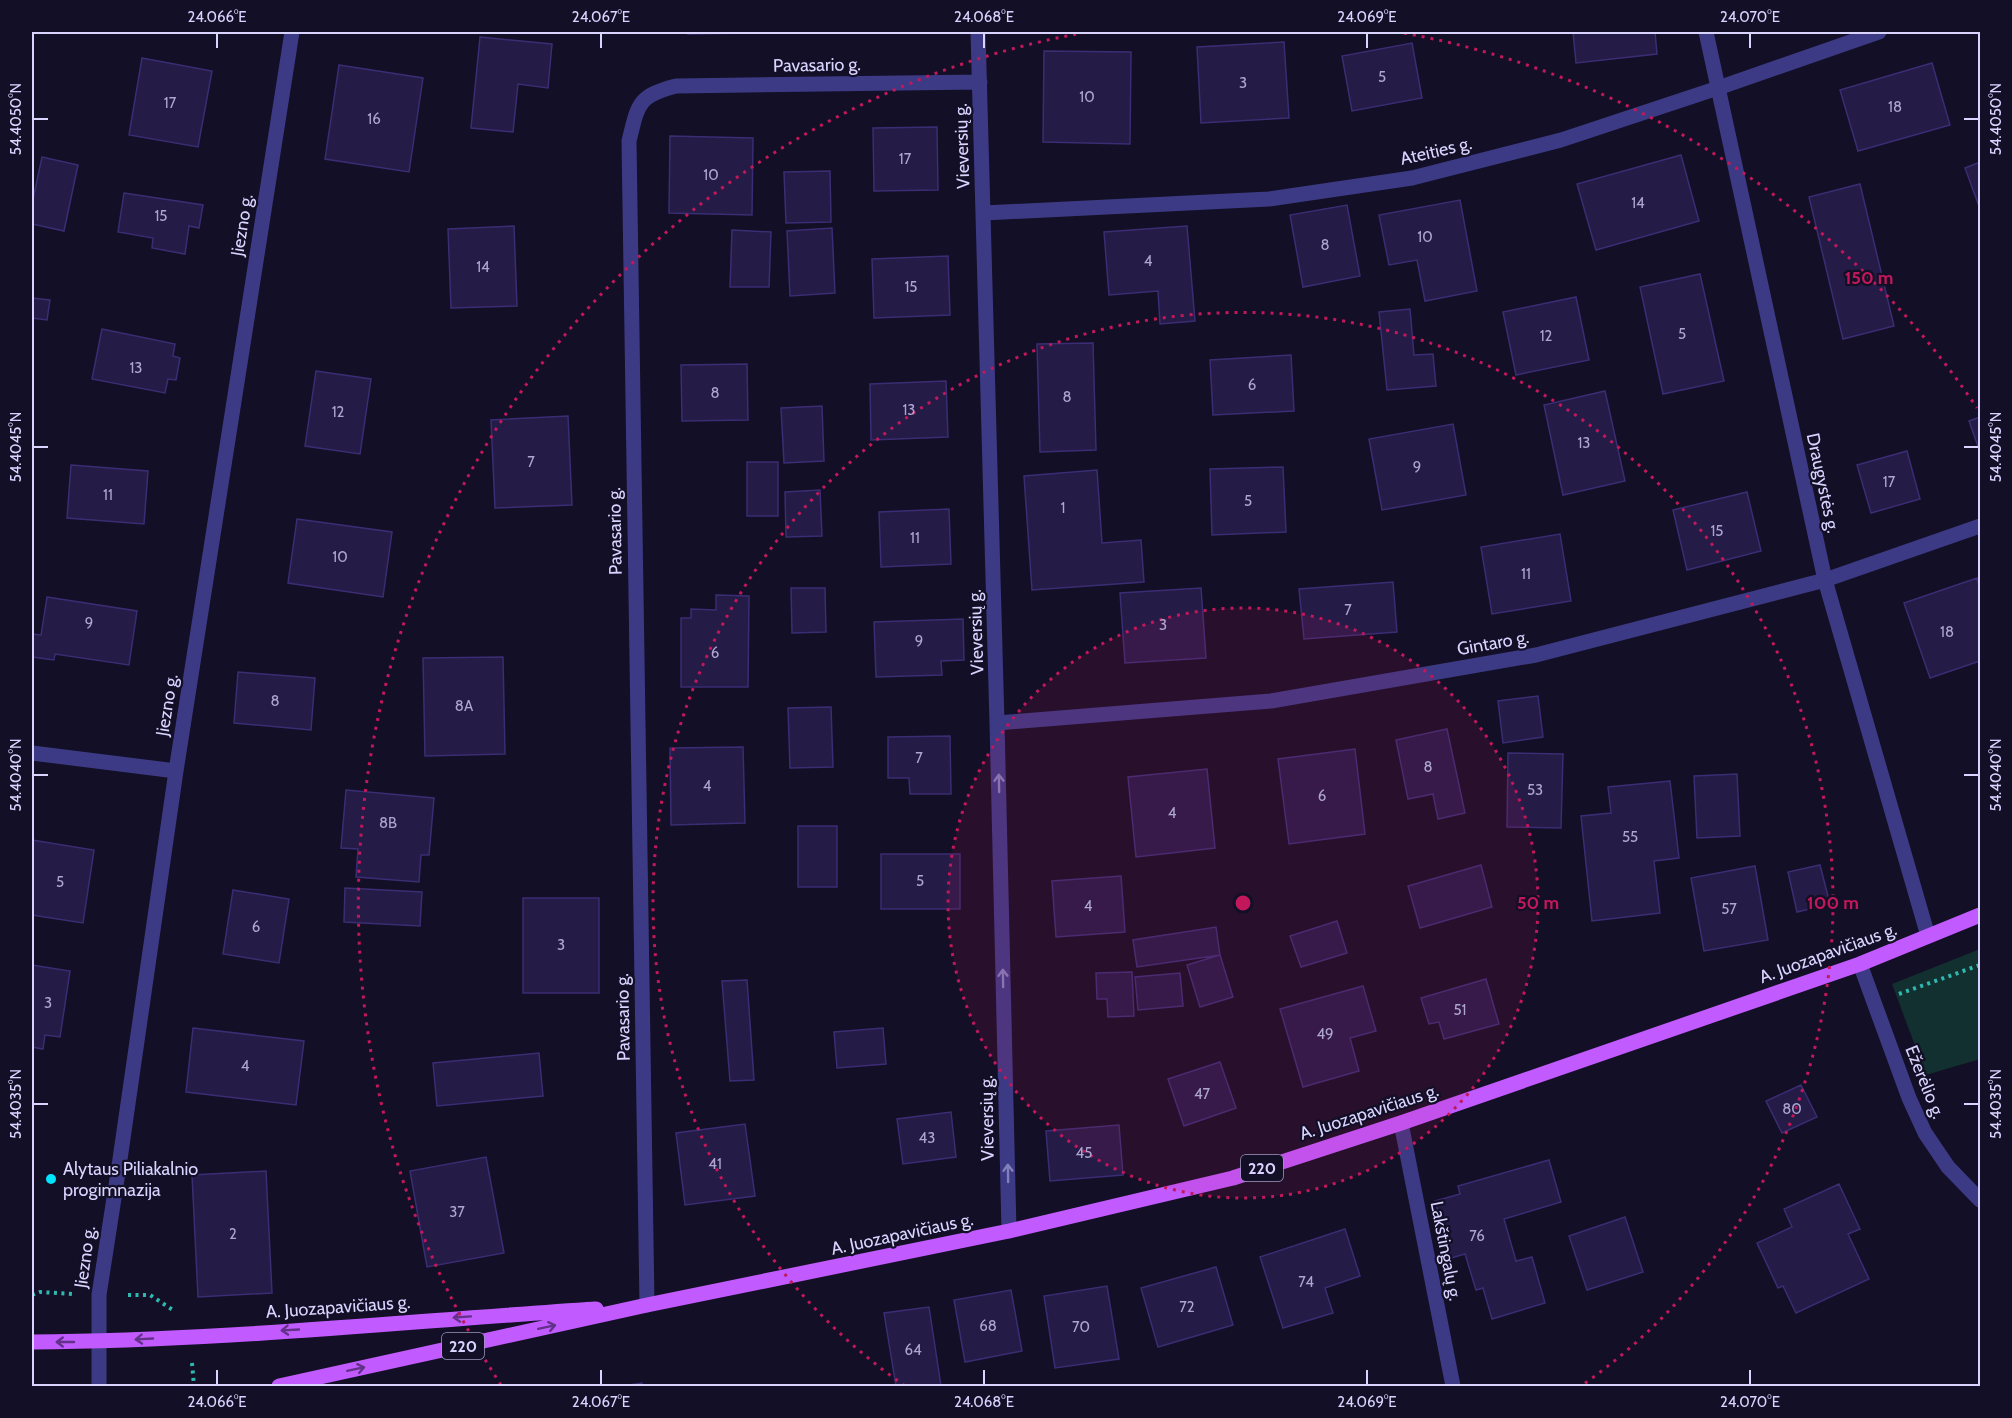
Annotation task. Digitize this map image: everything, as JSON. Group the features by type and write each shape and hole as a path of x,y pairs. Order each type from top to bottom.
{"main road":[{"name":"A. Juozapavičiaus g.","path":"279,1386 646,1305 1009,1231 1233,1178 1401,1123 1860,964 1980,915"},
{"name":"A. Juozapavičiaus g.","path":"32,1342 99,1341 646,1305"}],"street":[{"name":"Jiezno g.","path":"99,1386 99,1295 176,771 292,32"},
{"name":"Vieversių g.","path":"978,32 998,723 1009,1231"},
{"name":"Draugystės g.","path":"1706,32 1825,580 1928,936"},
{"name":"Ateities g.","path":"984,213 1269,199 1412,178 1562,140 1879,32"},
{"name":"Pavasario g.","path":"646,1305 628,141 638,105 656,91 676,86 980,82"},
{"name":"Gintaro g.","path":"998,723 1271,700 1536,655 1825,580 1980,526"},
{"path":"32,753 176,771"},
{"name":"Ežerėlio g.","path":"1860,964 1909,1098 1925,1133 1948,1167 1980,1200"},
{"name":"Lakštingalų g.","path":"1401,1123 1453,1386"}],"path":[{"path":"1874,1003 1980,965"}],"green space":[{"path":"1980,949 1980,1059 1926,1075 1892,984"}],"building":[{"path":"688,32 748,32 748,33 688,34"},
{"path":"1573,32 1655,32 1657,54 1576,63"},
{"path":"480,37 552,44 548,88 518,84 513,132 471,128"},
{"path":"1284,42 1289,118 1201,123 1197,47"},
{"path":"1412,43 1422,98 1352,111 1342,56"},
{"path":"1044,51 1131,52 1130,144 1043,142"},
{"path":"142,58 212,71 198,147 129,135"},
{"path":"1932,63 1950,125 1858,151 1840,90"},
{"path":"339,65 423,78 409,172 325,159"},
{"path":"937,127 938,190 874,191 873,128"},
{"path":"670,136 753,138 752,215 669,213"},
{"path":"1681,155 1699,221 1596,250 1577,184"},
{"path":"42,157 78,165 64,231 32,224 32,204"},
{"path":"1980,162 1980,209 1965,168"},
{"path":"830,171 831,222 786,223 784,172"},
{"path":"1860,184 1894,326 1843,339 1809,197"},
{"path":"124,193 203,205 199,228 189,226 185,254 152,248 153,238 118,232"},
{"path":"1460,200 1477,291 1425,301 1417,260 1389,265 1379,215"},
{"path":"1347,205 1360,276 1303,287 1290,215"},
{"path":"514,226 517,306 451,308 448,229"},
{"path":"1187,226 1195,321 1160,324 1158,291 1109,295 1104,232"},
{"path":"832,228 835,293 790,296 787,231"},
{"path":"732,230 771,232 769,287 730,287"},
{"path":"948,256 950,315 874,318 872,259"},
{"path":"1700,274 1724,381 1663,394 1640,287"},
{"path":"1576,297 1589,360 1516,375 1503,312"},
{"path":"32,298 50,300 47,320 32,318"},
{"path":"1410,309 1414,355 1433,354 1436,386 1387,390 1379,312"},
{"path":"102,329 175,344 173,356 180,358 176,380 168,379 165,393 92,379"},
{"path":"1093,343 1096,450 1040,452 1037,344"},
{"path":"1291,355 1294,411 1213,415 1210,360"},
{"path":"747,364 748,420 682,421 681,365"},
{"path":"316,371 371,379 360,454 305,446"},
{"path":"946,381 948,437 871,440 870,384"},
{"path":"1605,391 1625,481 1563,495 1544,405"},
{"path":"822,406 824,461 784,463 781,408"},
{"path":"568,416 572,505 495,508 491,420"},
{"path":"1980,417 1980,452 1969,421"},
{"path":"1453,424 1466,495 1382,510 1369,439"},
{"path":"1907,451 1920,499 1871,513 1857,465"},
{"path":"747,462 778,462 778,516 747,516"},
{"path":"71,465 148,471 144,524 67,518"},
{"path":"1283,467 1286,532 1212,535 1210,469"},
{"path":"1097,470 1102,543 1141,540 1144,582 1032,590 1024,476"},
{"path":"820,490 822,536 786,537 785,492"},
{"path":"1747,492 1761,551 1687,570 1673,510"},
{"path":"949,509 951,564 881,567 879,512"},
{"path":"297,519 392,532 383,597 288,583"},
{"path":"1560,534 1571,601 1492,614 1481,547"},
{"path":"1977,578 1980,589 1980,661 1930,678 1904,603"},
{"path":"1393,582 1397,632 1304,639 1299,589"},
{"path":"791,588 825,588 826,632 792,633"},
{"path":"1201,588 1206,658 1125,663 1120,593"},
{"path":"716,595 749,596 748,687 681,687 681,618 691,618 691,609 716,610"},
{"path":"47,597 137,611 129,665 55,654 54,660 32,657 32,634 41,635"},
{"path":"963,619 964,660 941,661 942,675 876,677 874,622"},
{"path":"503,657 505,754 425,756 423,658"},
{"path":"238,672 315,678 311,730 234,723"},
{"path":"1538,696 1543,737 1503,743 1498,701"},
{"path":"831,707 833,767 790,768 788,708"},
{"path":"1447,729 1465,813 1438,819 1433,794 1408,799 1396,740"},
{"path":"950,736 951,794 910,794 909,778 888,778 888,737"},
{"path":"743,747 745,823 671,825 670,748"},
{"path":"1355,749 1365,834 1289,844 1278,759"},
{"path":"1508,753 1563,754 1561,828 1507,827"},
{"path":"1207,769 1215,848 1136,857 1128,777"},
{"path":"1737,774 1740,836 1697,838 1694,776"},
{"path":"1670,781 1679,858 1654,861 1660,913 1592,921 1581,816 1611,813 1608,787"},
{"path":"346,790 434,798 429,855 421,855 419,882 356,877 358,849 341,848"},
{"path":"798,826 837,826 837,887 798,887"},
{"path":"32,840 94,850 83,923 32,915"},
{"path":"881,854 960,854 960,909 881,909"},
{"path":"1481,865 1492,907 1420,928 1408,886"},
{"path":"1820,865 1830,904 1797,912 1788,872"},
{"path":"1755,866 1768,940 1704,951 1691,878"},
{"path":"1121,876 1125,932 1056,937 1052,881"},
{"path":"345,888 422,892 420,926 344,922"},
{"path":"233,890 289,899 279,963 223,954"},
{"path":"523,898 599,898 599,993 523,993"},
{"path":"1337,921 1347,953 1301,967 1290,936"},
{"path":"1216,927 1220,955 1137,967 1133,940"},
{"path":"1220,955 1233,997 1200,1007 1187,965"},
{"path":"32,965 70,971 60,1037 45,1035 43,1049 32,1047"},
{"path":"1132,972 1134,1016 1108,1017 1107,999 1097,999 1096,973"},
{"path":"1180,973 1183,1006 1138,1010 1135,977"},
{"path":"1486,979 1499,1024 1444,1039 1439,1022 1429,1024 1421,998"},
{"path":"747,980 754,1080 730,1081 722,981"},
{"path":"1363,986 1376,1031 1350,1038 1359,1071 1303,1087 1280,1009"},
{"path":"193,1028 304,1041 296,1105 186,1092"},
{"path":"883,1028 886,1064 837,1068 834,1032"},
{"path":"539,1053 543,1096 437,1106 433,1063"},
{"path":"1220,1062 1236,1108 1184,1126 1168,1079"},
{"path":"1801,1085 1817,1117 1782,1133 1766,1101"},
{"path":"951,1112 956,1157 903,1164 897,1119"},
{"path":"745,1124 755,1196 685,1205 676,1133"},
{"path":"1119,1125 1123,1175 1050,1181 1046,1131"},
{"path":"486,1157 504,1253 427,1267 410,1171"},
{"path":"1549,1160 1561,1202 1504,1219 1516,1261 1532,1257 1545,1303 1492,1319 1483,1288 1476,1290 1465,1254 1451,1258 1435,1201 1460,1194 1458,1186"},
{"path":"266,1171 272,1293 198,1297 192,1175"},
{"path":"1839,1184 1860,1229 1848,1234 1869,1279 1796,1313 1783,1286 1778,1288 1757,1243 1792,1227 1784,1209"},
{"path":"1625,1217 1643,1272 1587,1290 1569,1236"},
{"path":"1345,1229 1360,1276 1325,1288 1333,1313 1283,1328 1260,1257"},
{"path":"1216,1267 1233,1325 1158,1347 1141,1288"},
{"path":"1107,1286 1119,1359 1055,1368 1044,1296"},
{"path":"1011,1290 1022,1351 965,1362 954,1300"},
{"path":"929,1307 941,1386 896,1386 884,1313"},
{"path":"642,1383 642,1386 622,1386"}],"place":[{"name":"Alytaus Piliakalnio progimnazija","path":"51,1179"}]}
